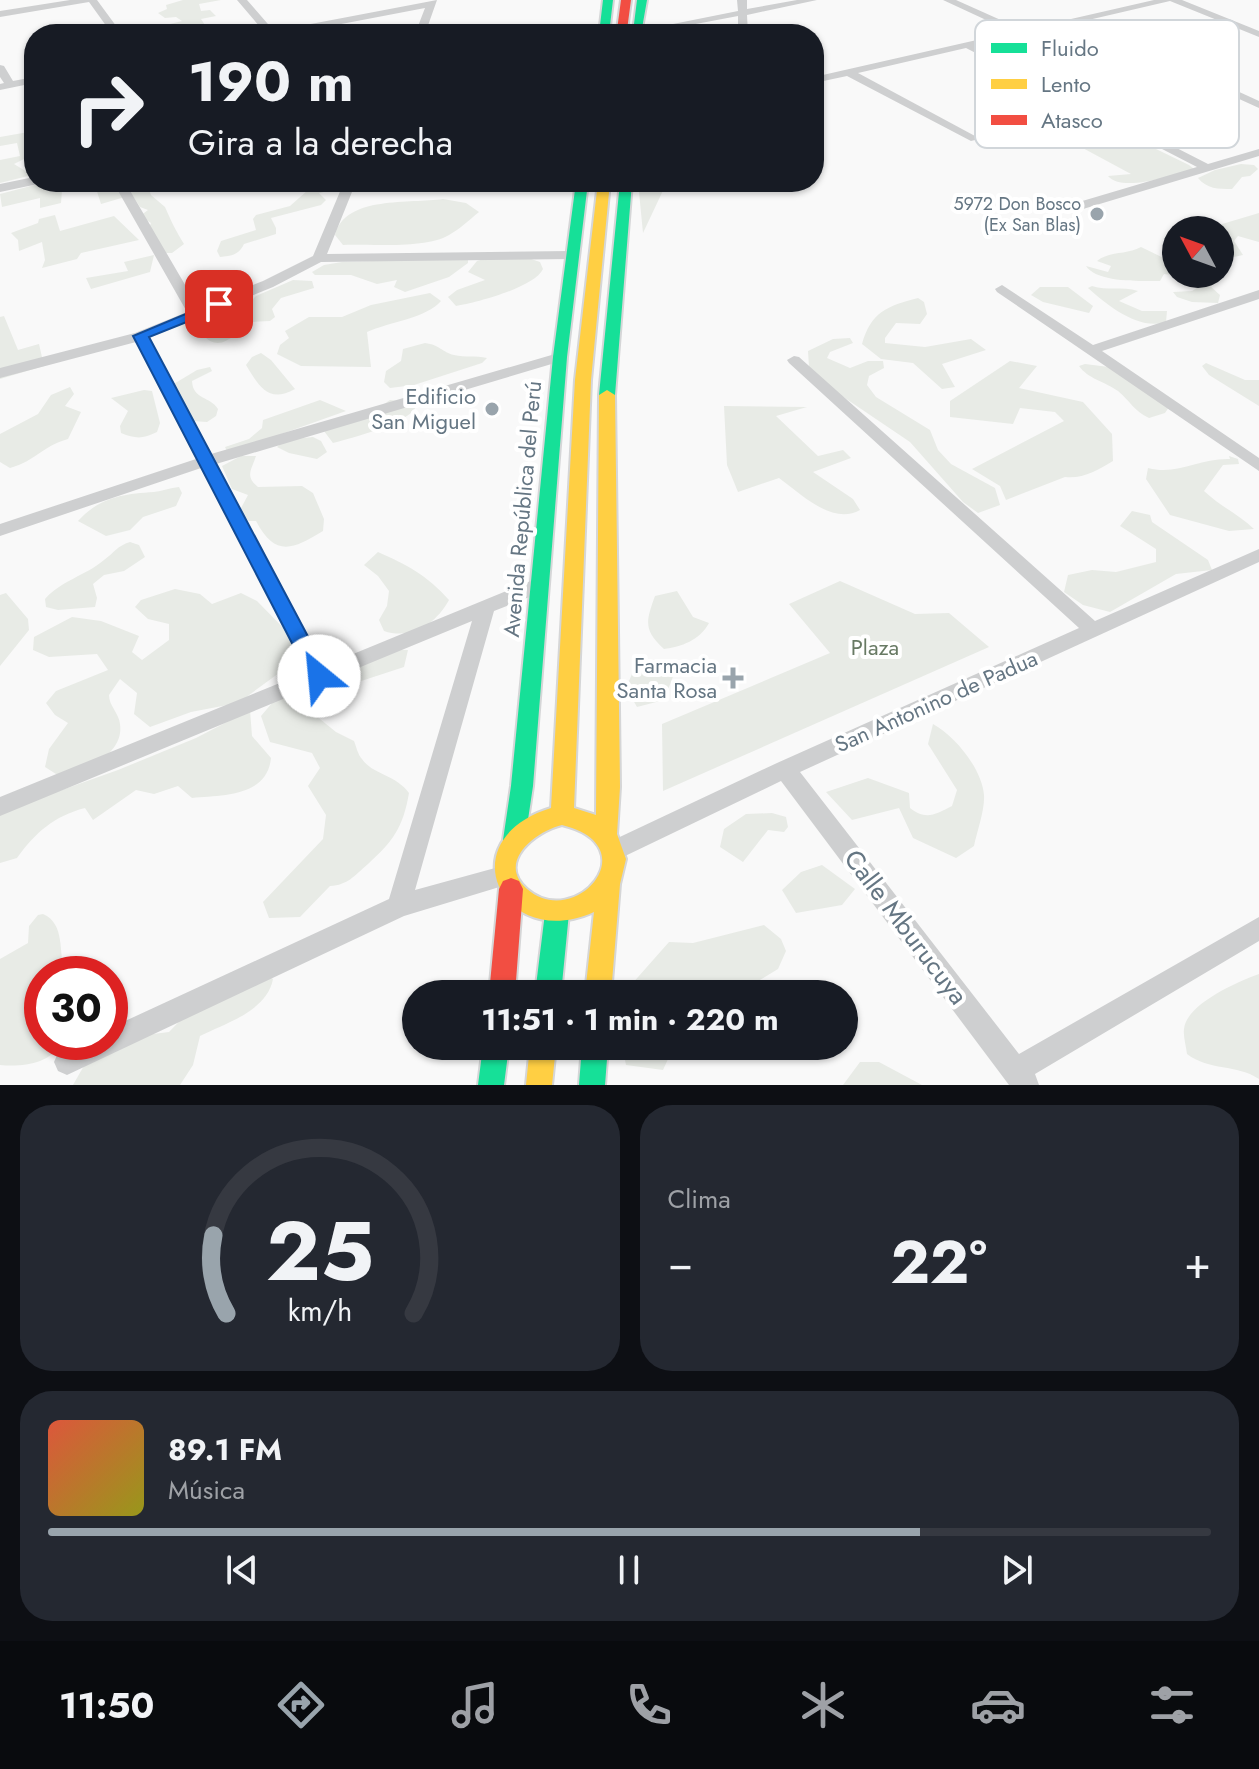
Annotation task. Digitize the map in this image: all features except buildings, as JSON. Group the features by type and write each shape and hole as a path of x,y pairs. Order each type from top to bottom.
{"main road":[{"path":"608,0 618,24"},
{"path":"623,24 626,0"},
{"path":"627,24 642,0"},
{"name":"Avenida República del Perú","path":"514,840 522,786 570,255 580,192"},
{"path":"562,815 583,380 603,192"},
{"path":"599,980 609,886 616,862 611,842 609,787 606,411 625,192"},
{"path":"503,980 508,882 506,857 514,840 526,827 542,819 562,815 594,823 611,842"},
{"path":"508,882 522,901 536,909 557,913 585,907 609,886"},
{"path":"550,980 557,913"},
{"path":"491,1085 494,1060"},
{"path":"539,1085 542,1060"},
{"path":"592,1085 594,1060"}],"street":[{"path":"0,14 90,0 109,24"},
{"path":"242,0 263,24"},
{"path":"742,0 742,24"},
{"path":"676,24 812,0"},
{"path":"948,0 993,20"},
{"path":"1080,20 1166,0"},
{"path":"1174,0 1224,20"},
{"path":"322,24 431,2"},
{"path":"423,24 431,2"},
{"path":"1239,26 1259,34"},
{"path":"824,78 975,45"},
{"path":"969,46 975,49"},
{"path":"0,68 5,86"},
{"path":"848,72 971,138"},
{"path":"1239,96 1259,105"},
{"path":"1169,148 1204,166"},
{"path":"1083,205 1204,166 1259,152"},
{"path":"0,188 24,183"},
{"path":"125,192 195,314"},
{"path":"319,258 346,192"},
{"path":"0,373 140,336 268,284 319,258 570,255"},
{"path":"1002,289 1259,466"},
{"path":"1091,350 1259,294"},
{"path":"140,336 319,676"},
{"path":"0,530 206,461 560,357"},
{"path":"794,360 1093,630"},
{"name":"San Antonino de Padua","path":"611,842 785,769 1259,555"},
{"path":"0,807 540,585"},
{"path":"399,906 486,607"},
{"name":"Calle Mburucuya","path":"785,769 1020,1078"},
{"path":"67,1062 399,906 508,882"},
{"path":"1020,1078 1259,928"}],"green space":[{"path":"183,0 221,0 199,4 201,11 210,10 216,16 201,19 204,24 170,24 182,21 176,17 165,18 158,13 167,9 166,5"},
{"path":"24,133 24,159 14,164 24,170 24,177 0,183 0,160 20,156 17,143 0,146 0,137"},
{"path":"1083,148 1154,148 1194,169 1136,183 1115,181 1108,176 1131,174"},
{"path":"1241,164 1254,165 1258,169 1250,176 1242,177 1232,189 1209,186 1198,178 1215,170"},
{"path":"24,188 24,192 62,192 61,203 40,208 40,198 2,207 0,194"},
{"path":"97,192 122,192 125,197 101,204"},
{"path":"130,192 150,192 165,207 184,244 172,253 155,253 148,230 151,223 140,216 148,210 140,207"},
{"path":"306,192 324,192 319,193 326,200 321,205 271,218 276,234 244,244 240,251 220,257 217,251 221,241 256,230 253,219 256,215 290,206"},
{"path":"639,192 662,192 643,233"},
{"path":"443,199 466,203 479,212 449,235 427,242 343,245 335,235 341,222 365,207"},
{"path":"1259,213 1259,242 1238,236 1234,241 1234,220"},
{"path":"55,215 60,231 114,216 139,240 81,253 77,259 42,268 45,260 42,242 19,251 18,240 11,233"},
{"path":"1234,241 1243,255 1234,257"},
{"path":"1141,247 1162,257 1160,281 1100,276 1086,266 1108,272 1111,266 1097,261"},
{"path":"154,255 150,272 91,289 86,278 128,271 124,262"},
{"path":"468,258 468,263 449,277 405,292 394,287 397,280 377,284 351,275 315,275 312,272 324,265 342,262"},
{"path":"531,259 540,262 543,269 538,276 517,288 456,306 448,297 457,290 485,280 468,272 477,261"},
{"path":"293,280 312,281 314,288 281,298 272,309 275,317 270,321 249,322 221,343 215,343 202,334 204,329 232,321 256,296"},
{"path":"1040,287 1068,287 1093,306 1089,313 1043,302 1031,295"},
{"path":"1088,288 1138,291 1119,301 1142,311 1167,311 1166,322 1156,324 1134,320 1104,302"},
{"path":"1212,288 1220,295 1218,303 1192,302 1177,297 1173,292"},
{"path":"430,293 441,301 427,312 367,332 371,367 301,366 277,354 280,345 289,338 285,331 309,317 342,317 371,305"},
{"path":"918,298 924,302 927,314 920,324 896,323 885,338 885,343 925,347 971,339 986,350 942,364 955,387 942,389 913,363 881,359 862,344 870,324 882,312"},
{"path":"4,316 18,350 39,344 44,366 0,379 0,317"},
{"path":"850,338 853,343 830,352 827,358 850,368 868,361 883,361 884,368 869,376 867,385 876,397 930,430 938,450 951,464 995,488 1000,505 978,513 963,502 910,442 836,392 809,367 808,351 833,339"},
{"path":"425,343 454,355 487,358 482,363 414,385 390,388 384,382 386,371 401,361 403,349"},
{"path":"261,353 271,360 295,389 278,395 260,386 246,365 252,357"},
{"path":"1010,361 1037,366 1019,388 1083,402 1112,434 1113,461 1090,473 1065,477 1006,500 1000,486 972,469 1064,421 1055,412 1020,408 1013,424 950,417 950,401"},
{"path":"1206,363 1245,380 1259,380 1259,406 1209,375 1202,366"},
{"path":"1079,366 1109,367 1171,404 1165,413 1149,418 1118,391"},
{"path":"210,367 212,371 192,381 195,392 218,409 216,416 207,422 192,421 172,385 197,370"},
{"path":"70,387 74,394 65,406 81,412 68,439 19,465 10,468 0,462 0,434 38,414 51,395"},
{"path":"152,391 160,423 157,432 139,437 121,433 120,426 128,411 111,398"},
{"path":"320,400 346,411 228,453 225,447 249,439 262,428 263,420"},
{"path":"390,400 412,402 415,409 389,425 333,443 324,431 377,409"},
{"path":"724,406 807,407 776,416 818,456 843,450 851,458 813,472 853,499 860,510 849,514 828,511 779,478 738,492 727,465"},
{"path":"313,437 321,441 327,452 317,459 277,447 284,440"},
{"path":"241,456 256,456 250,476 258,487 302,486 313,493 324,519 323,531 302,543 285,547 270,540 256,521 249,521 239,512 248,495 232,489 222,466"},
{"path":"1229,456 1238,459 1239,464 1223,465 1204,491 1254,529 1229,531 1170,515 1146,479 1148,468 1169,470 1230,459"},
{"path":"179,487 182,493 176,506 143,517 130,530 106,536 78,521 113,498"},
{"path":"1132,511 1150,515 1152,522 1208,560 1212,570 1176,574 1110,612 1083,605 1064,592 1068,575 1092,570 1116,572 1156,562 1156,549 1120,526"},
{"path":"130,542 139,545 145,557 124,571 104,575 93,584 97,598 95,607 58,610 46,607 45,599 52,593"},
{"path":"378,552 416,572 449,600 430,623 404,633 384,631 379,620 387,606 389,591 378,576 364,565"},
{"name":"Plaza","path":"840,581 915,614 949,613 989,647 663,791 662,724 830,653 789,604"},
{"path":"175,589 200,594 212,604 241,593 257,601 301,646 286,668 238,703 191,712 150,727 134,714 137,693 120,679 109,695 120,724 120,734 112,750 98,763 73,777 56,774 45,767 49,749 68,723 55,715 46,703 56,691 108,670 97,654 49,657 33,650 34,637 72,617 101,621 139,636 132,652 142,660 169,640 169,624 148,619 135,607 141,600"},
{"path":"677,591 693,617 709,623 690,642 664,649 652,636 648,625 650,612 655,596"},
{"path":"6,593 28,619 29,630 0,666 0,595"},
{"path":"379,649 408,650 404,667 349,685 305,707 336,732 354,741 359,755 367,764 409,793 404,816 390,841 355,876 330,886 300,917 269,918 263,902 323,839 326,815 308,786 320,768 312,753 270,742 261,716 278,696"},
{"path":"666,666 674,674 664,700 637,707 626,688 635,667"},
{"path":"250,710 252,736 271,758 268,771 252,787 242,792 192,798 178,786 154,794 136,790 93,820 85,808 64,816 38,833 17,858 0,863 0,812 118,770 196,738"},
{"path":"933,724 950,736 966,754 978,775 984,795 974,846 956,858 913,838 899,808 852,820 826,792 868,778 909,793 910,808 921,814 936,814 952,806 957,790 928,744"},
{"path":"772,813 786,817 788,827 784,832 768,830 743,862 720,847 724,829 746,814"},
{"path":"822,865 855,889 842,905 796,913 782,890 801,872"},
{"path":"43,914 55,925 62,956 24,956 24,1060 40,1060 0,1065 0,959 28,943 29,926 38,915"},
{"path":"764,925 781,939 786,951 778,969 760,980 635,980 669,942 693,943"},
{"path":"261,972 273,979 263,1000 254,1008 200,1036 193,1065 180,1085 73,1085 89,1060 128,1060 128,1037 169,1032 195,1005"},
{"path":"1259,974 1259,1079 1242,1071 1204,1063 1187,1054 1184,1029 1194,1011 1215,995"},
{"path":"625,1060 668,1060 663,1070 626,1065"},
{"path":"860,1062 879,1062 922,1085 843,1085"}],"traffic: fast":[{"path":"605,24 608,0"},
{"path":"639,24 642,0"},
{"path":"514,840 522,786 560,357 581,192"},
{"path":"607,395 625,192"},
{"path":"550,980 557,913"},
{"path":"491,1085 494,1060"},
{"path":"592,1085 594,1060"}],"traffic: slow":[{"path":"562,815 583,380 603,192"},
{"path":"606,834 609,787 607,395"},
{"path":"562,815 596,827 610,842 615,859 612,875 604,890 590,902 573,910 553,912 533,906 514,893 506,872 506,860 516,838 537,823 562,815"},
{"path":"599,980 609,886"},
{"path":"539,1085 542,1060"}],"traffic: jam":[{"path":"623,24 626,0"},
{"path":"503,980 511,889"}],"place":[{"name":"5972 Don Bosco (Ex San Blas)","path":"1097,214"},
{"name":"Edificio San Miguel","path":"492,409"},
{"name":"Farmacia Santa Rosa","path":"733,678"}],"route":[{"path":"219,304 140,336 319,676"}]}
